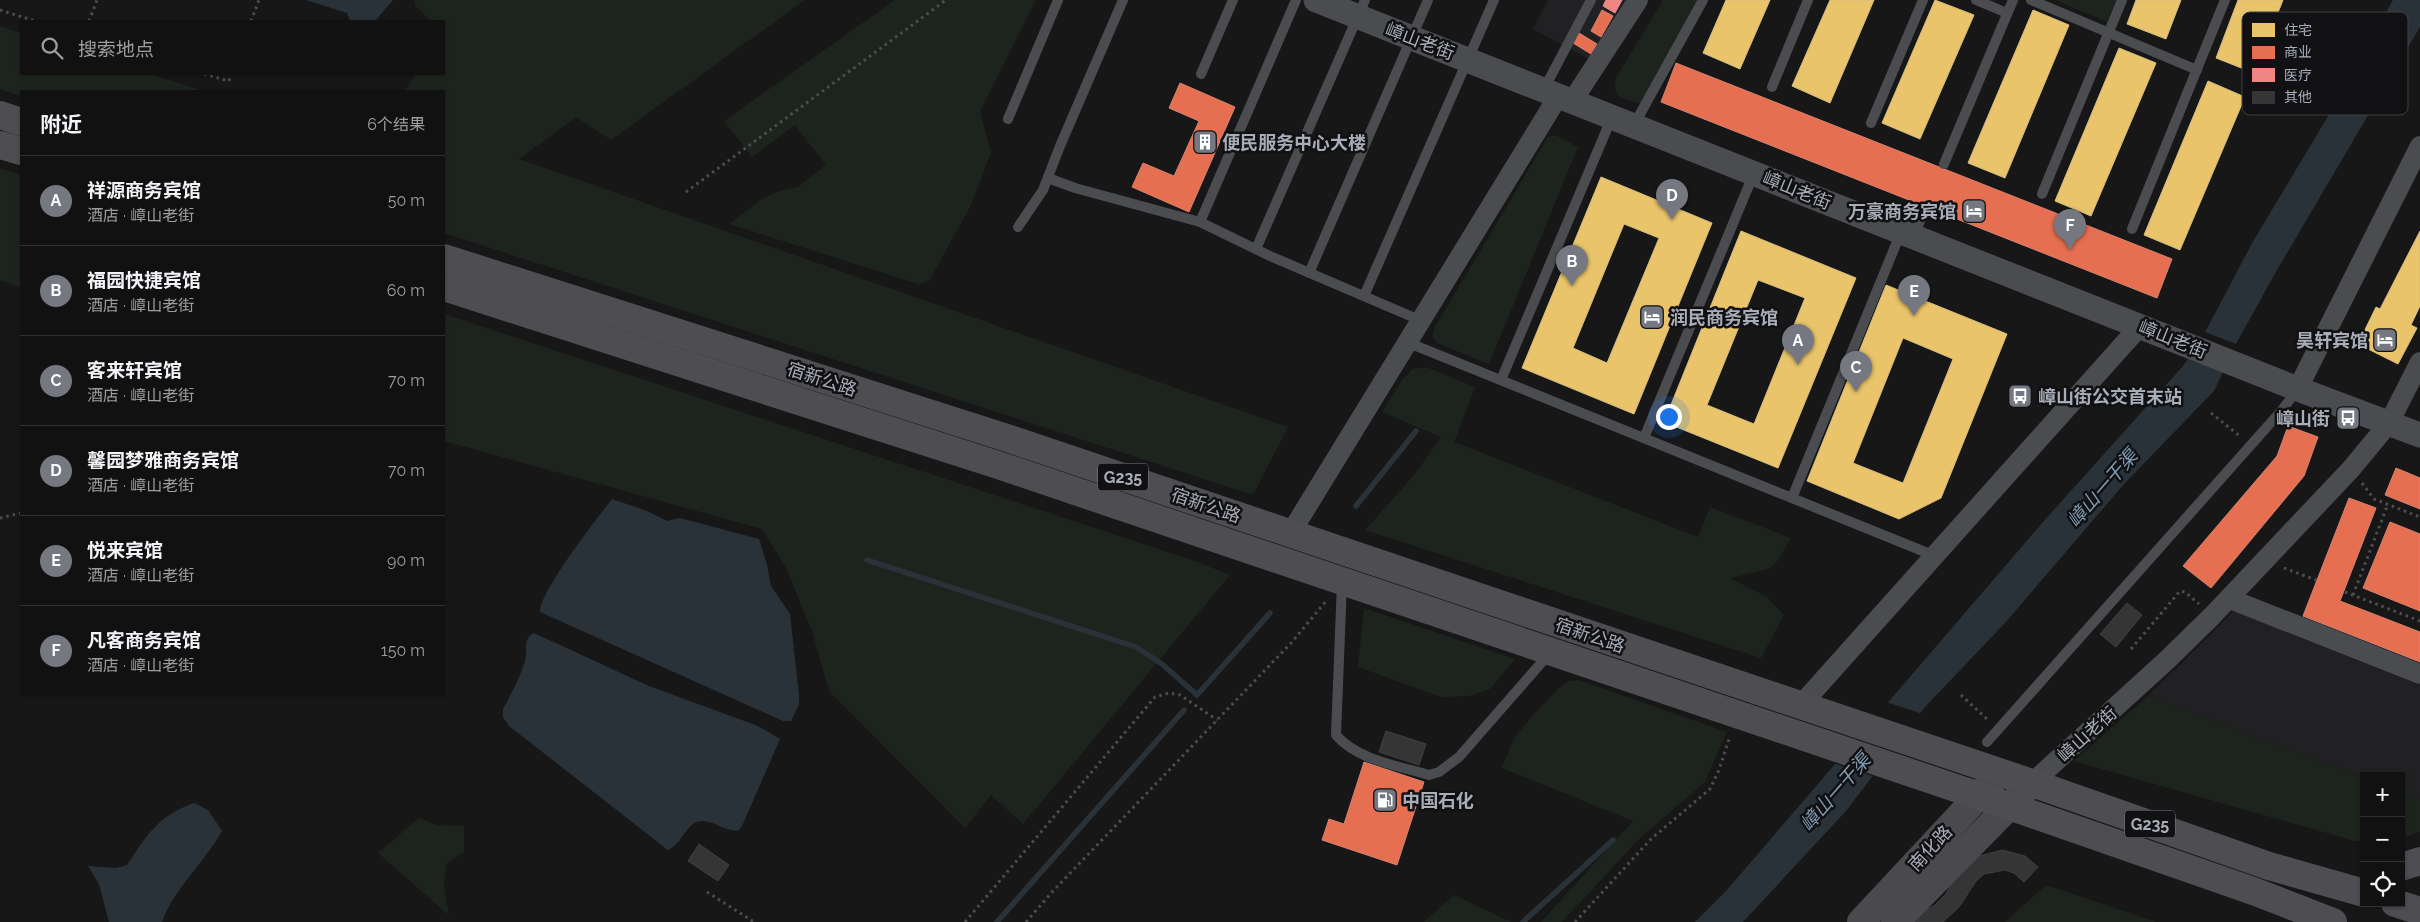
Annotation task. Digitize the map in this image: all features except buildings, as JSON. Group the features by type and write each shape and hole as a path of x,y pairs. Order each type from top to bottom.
{"highway":[{"path":"0,115 20,122"},
{"path":"0,144 20,151"},
{"name":"宿新公路","path":"445,258 1007,438 1999,774"},
{"name":"宿新公路","path":"445,287 998,465 1978,796"},
{"name":"G235","path":"1999,774 2032,783 2269,866 2360,893"},
{"name":"G235","path":"1978,796 2256,892 2334,922"},
{"path":"2405,866 2420,861"},
{"path":"2269,866 2360,873"},
{"path":"2256,892 2292,922"},
{"path":"2405,906 2420,911"}],"main road":[{"name":"南化路","path":"1861,922 1999,774"},
{"name":"南化路","path":"1895,922 2032,783"}],"street":[{"name":"嶂山老街","path":"1316,0 1362,8 1412,38 1754,172 1912,228 2149,330 2420,435"},
{"path":"1290,534 1409,344 1559,95 1638,0"},
{"path":"2291,386 2420,146"},
{"path":"1800,706 1935,556 2149,330"},
{"name":"嶂山老街","path":"2032,783 2168,660 2230,599 2351,469 2389,424 2420,362"},
{"path":"2230,599 2420,674"}],"lane":[{"path":"1008,119 1058,0"},
{"path":"1018,227 1044,190 1060,146 1123,0"},
{"path":"1201,74 1233,0"},
{"path":"1200,222 1296,0"},
{"path":"1309,272 1428,0"},
{"path":"1364,296 1494,0"},
{"path":"1559,95 1591,0"},
{"path":"1501,380 1623,120 1703,0"},
{"path":"1772,87 1808,0"},
{"path":"1870,123 1922,0"},
{"path":"1976,0 2007,13"},
{"path":"1944,164 2012,0"},
{"path":"2031,0 2196,70"},
{"path":"2042,194 2122,0"},
{"path":"2132,229 2225,0"},
{"path":"1256,249 1362,8"},
{"path":"1644,438 1754,172"},
{"path":"1048,178 1075,188 1200,222 1256,249 1422,321"},
{"path":"1792,498 1912,228"},
{"path":"1409,344 1935,556"},
{"path":"1987,742 2251,445 2291,386"},
{"path":"1342,582 1336,735 1342,742 1361,753 1429,775 1439,772 1459,757 1551,652"}],"path":[{"path":"89,20 97,0"},
{"path":"251,20 259,0"},
{"path":"686,192 946,0"},
{"path":"0,10 32,20"},
{"path":"207,75 228,82 231,75"},
{"path":"2211,413 2251,445"},
{"path":"2351,469 2374,499 2420,517"},
{"path":"2353,595 2388,504"},
{"path":"0,518 20,513"},
{"path":"2266,560 2316,580"},
{"path":"1026,922 1053,891 1292,642 1342,582"},
{"path":"2131,649 2180,591 2185,592 2212,616"},
{"path":"2345,592 2420,621"},
{"path":"966,922 1155,697 1169,693 1180,695 1217,720"},
{"path":"1960,695 1998,729"},
{"path":"1575,922 1651,839 1710,789 1719,770 1737,714"},
{"path":"707,892 754,922"}],"shaded area":[{"path":"415,0 805,0 611,140 576,117 519,159 1288,427 1253,495 445,233 445,90 406,90 415,75 445,75 445,20 430,20 415,5"},
{"path":"895,0 1036,0 980,111 991,153 970,207 929,281 918,284 729,224 760,200 779,191 798,187 826,165 795,125 752,157 724,121"},
{"path":"1548,0 1628,0 1594,62 1533,29"},
{"path":"1663,0 1698,0 1641,104 1620,96 1615,89 1615,83 1617,76"},
{"path":"2055,0 2116,0 2107,22"},
{"path":"0,26 20,33 20,75 152,75 201,90 20,90 20,96 0,89"},
{"path":"1555,135 1578,147 1489,364 1437,343 1432,336 1435,327 1548,137"},
{"path":"0,168 20,175 20,288 0,280"},
{"path":"445,314 1195,561 1230,575 1023,824 991,795 965,828 829,691 812,631 786,568 762,529 445,441"},
{"path":"1426,367 1475,387 1454,442 1698,537 1710,507 1791,538 1776,563 1769,569 1730,578 1767,597 1784,615 1761,658 1365,530 1415,474 1441,437 1382,412 1402,380 1413,369"},
{"path":"1364,608 1515,659 1490,689 1469,696 1441,697 1358,667"},
{"path":"2234,611 2420,685 2420,800 2405,794 2405,772 2360,772 2360,776 2148,696"},
{"path":"1579,680 1727,732 1705,782 1640,838 1562,922 1541,922 1633,821 1502,768 1514,738 1532,716 1558,689 1569,681"},
{"path":"2148,696 2360,776 2360,841 2355,841 2074,761"},
{"path":"2405,794 2420,800 2420,832 2405,837"},
{"path":"419,818 437,825 464,826 464,852 446,864 444,887 449,915 378,853"},
{"path":"2046,885 2156,922 2005,922"},
{"path":"1454,895 1511,922 1424,922"}],"water":[{"path":"306,0 393,0 376,20 350,20 347,13"},
{"path":"2393,0 2420,0 2420,27 2408,47 2408,12 2386,12"},
{"name":"嶂山一干渠","path":"2329,115 2368,115 2277,270 2237,342 2214,391 2124,484 2005,623 1925,707 1846,811 1743,922 1695,922 1726,891 2043,522 2184,365 2209,325 2251,245"},
{"path":"612,499 647,511 667,521 680,518 759,539 771,586 790,614 799,696 799,704 791,721 783,721 540,612 542,602 558,573"},
{"path":"534,633 649,686 758,726 780,739 742,826 738,831 698,821 689,827 678,842 668,850 509,726 503,717 503,709 523,667 528,638"},
{"path":"194,803 208,810 222,831 174,898 162,922 109,922 99,884 88,866 116,868 127,865 147,836 162,820"}],"pier":[{"path":"2202,331 2239,345 2226,373 2185,358"},
{"path":"1886,702 1923,714 1875,777 1833,763"}],"waterway":[{"path":"1356,506 1416,431"},
{"path":"867,560 1136,647 1162,664 1197,695 1270,613"},
{"path":"997,922 1184,710"},
{"path":"1523,922 1613,840"}],"place":[{"name":"便民服务中心大楼","path":"1205,142"},
{"name":"万豪商务宾馆","path":"1974,211"},
{"name":"馨园梦雅商务宾馆","path":"1672,220"},
{"name":"凡客商务宾馆","path":"2070,250"},
{"name":"福园快捷宾馆","path":"1572,286"},
{"name":"悦来宾馆","path":"1914,316"},
{"name":"润民商务宾馆","path":"1652,317"},
{"name":"昊轩宾馆","path":"2385,340"},
{"name":"祥源商务宾馆","path":"1798,365"},
{"name":"客来轩宾馆","path":"1856,392"},
{"name":"嶂山街公交首末站","path":"2020,396"},
{"name":"嶂山街","path":"2348,418"},
{"name":"中国石化","path":"1385,800"}]}
